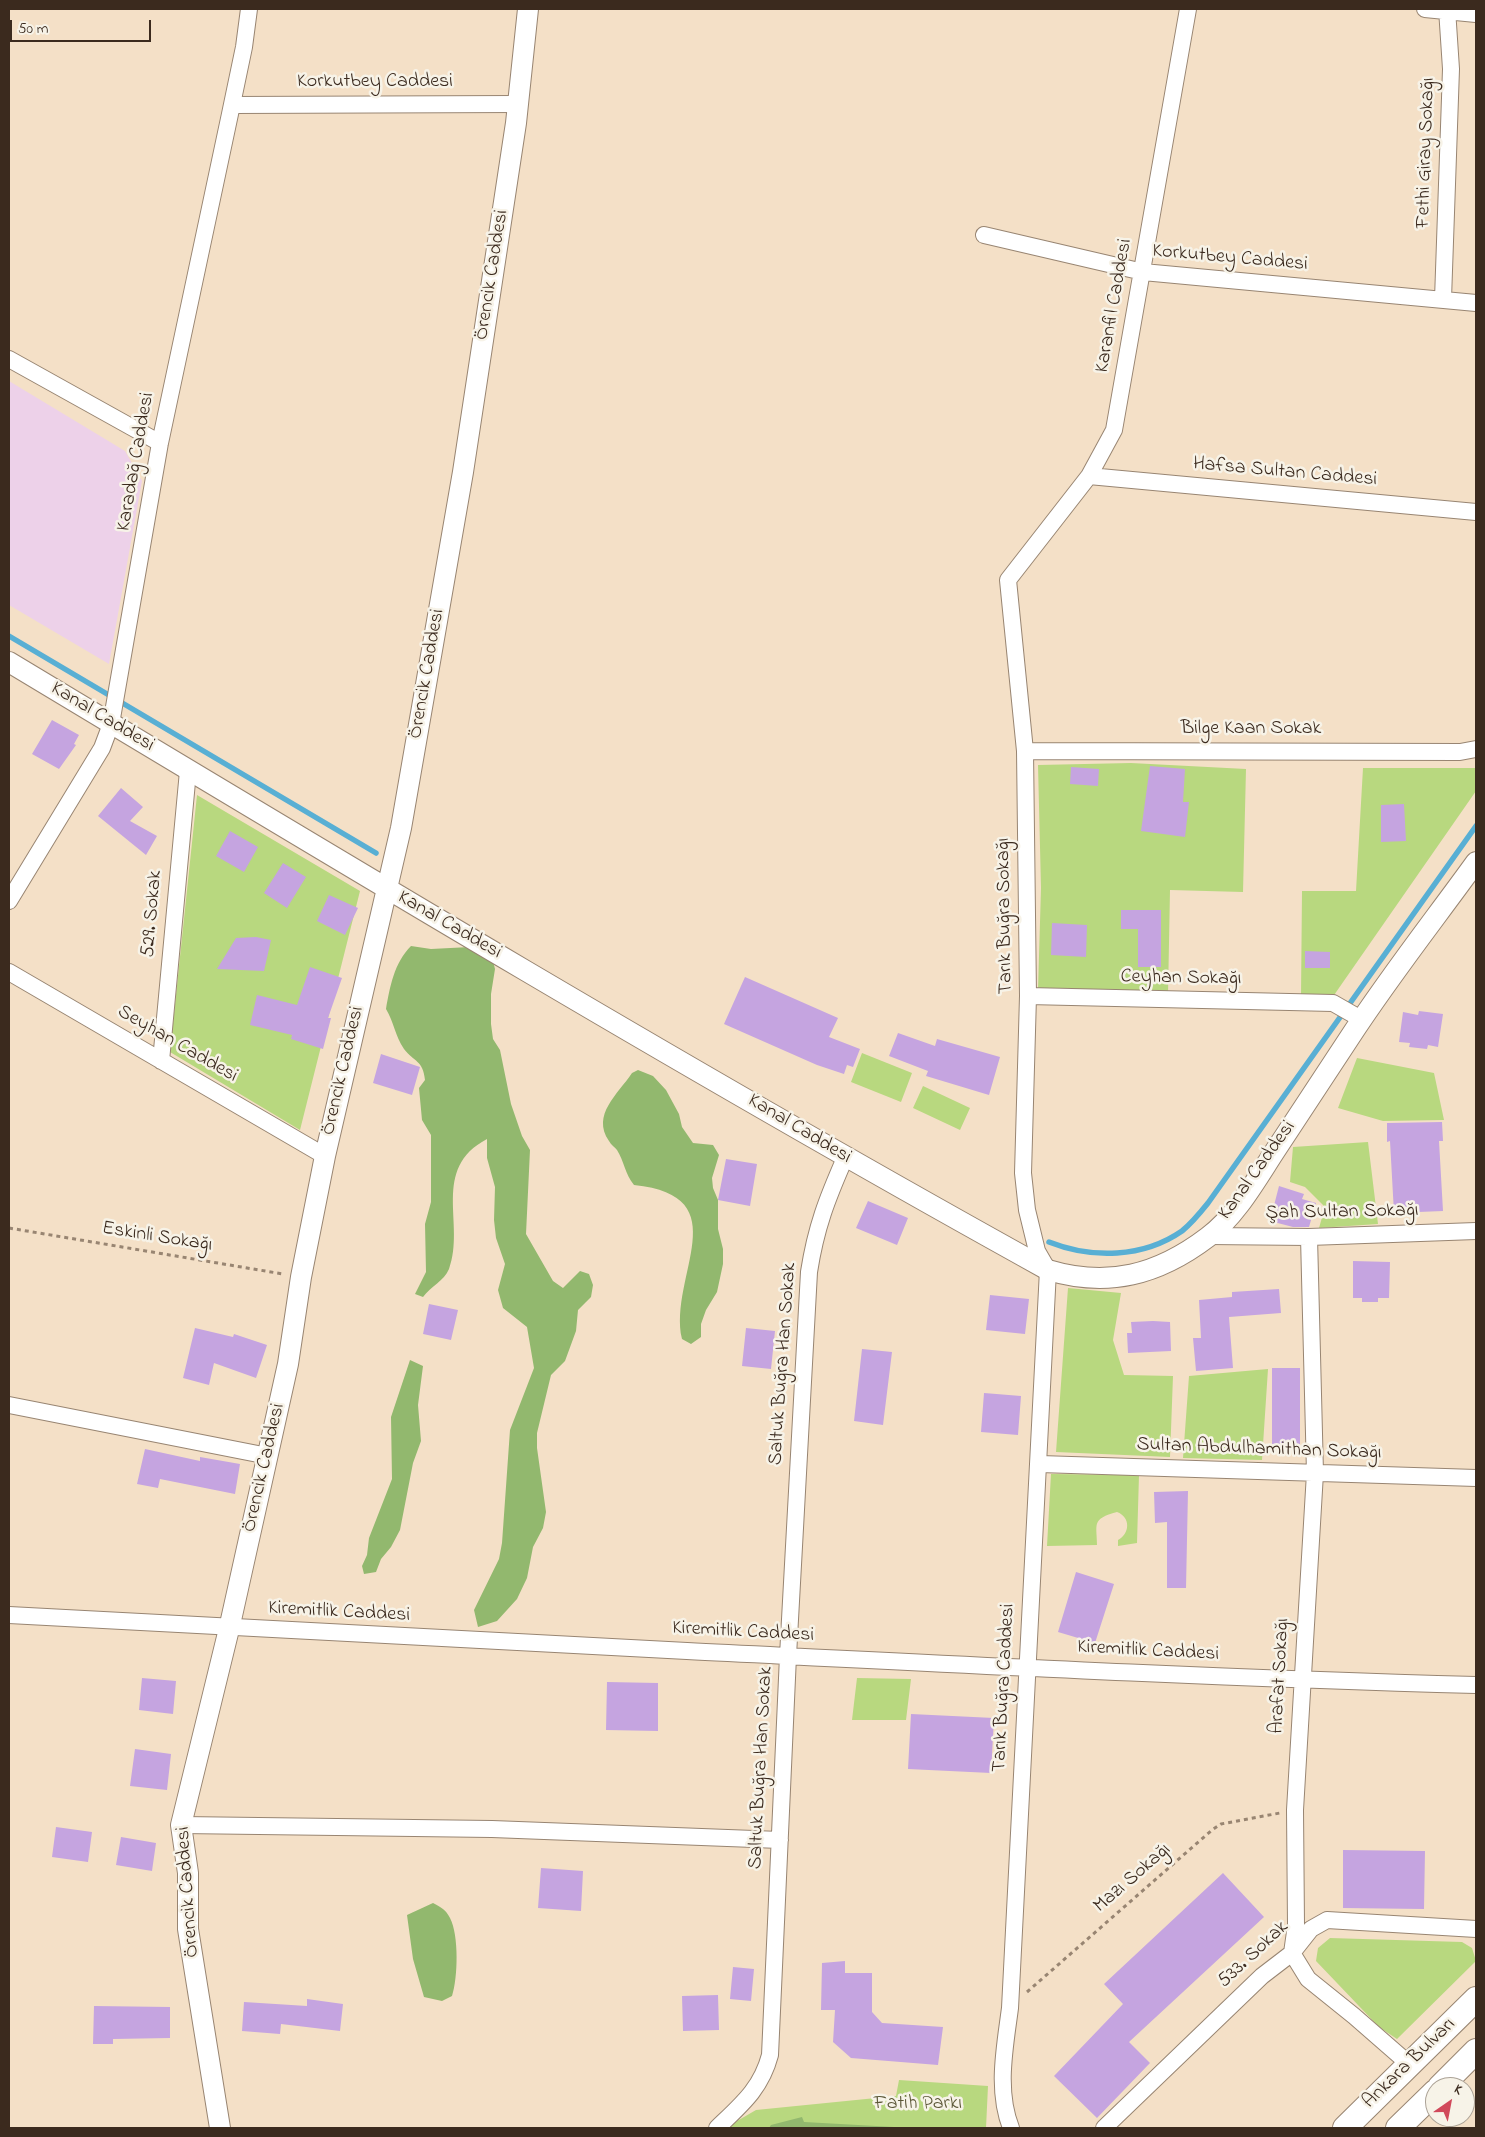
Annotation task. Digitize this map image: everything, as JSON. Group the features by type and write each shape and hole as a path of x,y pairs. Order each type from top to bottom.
{"main road":[{"name":"Ankara Bulvarı","path":"1345,2128 1476,2000"},
{"name":"Ankara Bulvarı","path":"1450,2077 1476,2051"},
{"name":"Ankara Bulvarı","path":"1398,2128 1425,2102"}],"street":[{"name":"Karadağ Caddesi","path":"9,901 102,748 112,718 121,677 160,443 232,105 249,9"},
{"name":"Örencik Caddesi","path":"220,2128 188,1929 188,1873 181,1825 229,1629 268,1456 288,1364 301,1277 325,1156 401,828 463,472 518,104 528,9"},
{"name":"Karanfil Caddesi","path":"1008,580 1089,476 1114,430 1188,9"},
{"path":"1425,9 1476,14"},
{"name":"Fethi Giray Sokağı","path":"1443,299 1451,69 1447,11"},
{"name":"Korkutbey Caddesi","path":"232,105 518,104"},
{"name":"Korkutbey Caddesi","path":"984,235 1143,272 1476,303"},
{"path":"9,359 160,443"},
{"name":"Hafsa Sultan Caddesi","path":"1089,476 1476,512"},
{"name":"Tarık Buğra Sokağı","path":"1008,580 1026,751 1028,996 1023,1173 1027,1210 1037,1251 1048,1270"},
{"name":"Kanal Caddesi","path":"9,662 112,718 188,771 386,890 845,1158 1048,1270 1094,1280 1132,1275 1178,1258 1209,1236 1231,1214 1260,1175 1361,1019 1476,862"},
{"name":"Bilge Kaan Sokak","path":"1026,751 1460,752 1476,749"},
{"name":"529. Sokak","path":"161,1061 188,771"},
{"name":"Seyhan Caddesi","path":"9,972 325,1156"},
{"name":"Ceyhan Sokağı","path":"1028,996 1333,1003 1361,1019"},
{"name":"Saltuk Buğra Han Sokak","path":"717,2128 753,2092 765,2074 770,2056 788,1656 809,1272 823,1208 845,1158"},
{"name":"Şah Sultan Sokağı","path":"1209,1236 1309,1237 1476,1231"},
{"name":"Arafat Sokağı","path":"1292,1953 1296,1925 1295,1810 1315,1473 1309,1237"},
{"name":"Tarık Buğra Caddesi","path":"1011,2128 1005,2104 1002,2074 1010,2008 1027,1668 1040,1464 1048,1270"},
{"path":"9,1405 268,1456"},
{"name":"Sultan Abdulhamithan Sokağı","path":"1040,1464 1476,1478"},
{"name":"Kiremitlik Caddesi","path":"9,1616 229,1629 1027,1668 1302,1680 1476,1685"},
{"path":"181,1825 492,1829 780,1840"},
{"name":"533. Sokak","path":"1104,2128 1262,1976 1292,1953 1311,1929 1327,1920 1476,1929"},
{"path":"1292,1953 1308,1979 1409,2064"}],"path":[{"name":"Eskinli Sokağı","path":"9,1228 301,1277"},
{"name":"Mazı Sokağı","path":"1010,2008 1212,1830 1221,1824 1295,1810"}],"shaded area":[{"path":"9,381 125,451 142,481 109,664 9,605"}],"green space":[{"path":"1131,763 1246,769 1243,892 1170,890 1168,995 1038,990 1041,888 1038,765"},
{"path":"1363,768 1476,768 1476,791 1332,998 1301,996 1302,891 1356,891"},
{"path":"197,795 360,891 300,1130 170,1052"},
{"path":"411,946 431,949 470,947 492,957 495,969 491,994 493,1039 500,1050 511,1104 522,1136 530,1150 526,1234 553,1281 563,1288 580,1271 589,1274 593,1285 591,1297 578,1310 576,1331 565,1361 551,1375 537,1433 537,1448 546,1512 543,1528 533,1547 527,1578 517,1599 497,1621 478,1627 474,1610 499,1559 502,1543 510,1430 534,1368 527,1327 503,1308 498,1290 505,1264 496,1238 494,1220 495,1187 487,1158 487,1139 470,1151 459,1166 454,1181 453,1252 449,1269 444,1277 423,1297 415,1294 426,1272 425,1224 431,1202 431,1135 422,1120 419,1088 425,1080 424,1073 420,1065 401,1044 386,1009 391,984 400,960"},
{"path":"862,1053 912,1073 901,1102 851,1082"},
{"path":"1357,1058 1434,1073 1444,1120 1383,1121 1338,1108"},
{"path":"638,1070 653,1076 666,1090 679,1114 682,1127 693,1143 713,1145 719,1155 712,1178 713,1188 718,1200 718,1229 723,1249 723,1264 717,1292 706,1310 701,1324 701,1337 691,1344 682,1339 680,1315 692,1242 692,1222 684,1205 666,1192 634,1185 619,1154 604,1131 603,1122 608,1105 632,1073"},
{"path":"923,1086 970,1108 960,1130 913,1108"},
{"path":"1368,1142 1378,1224 1319,1228 1325,1207 1305,1187 1290,1182 1293,1147"},
{"path":"1068,1288 1121,1293 1113,1340 1124,1375 1173,1376 1170,1457 1056,1452"},
{"path":"410,1360 423,1366 418,1405 421,1441 413,1463 400,1530 391,1547 381,1559 376,1572 364,1574 362,1566 367,1555 369,1538 392,1479 391,1417"},
{"path":"1268,1369 1262,1460 1183,1458 1189,1376"},
{"path":"1051,1474 1139,1475 1137,1543 1118,1546 1118,1540 1127,1530 1127,1521 1122,1514 1117,1512 1103,1517 1097,1523 1097,1545 1047,1546"},
{"path":"857,1678 911,1679 906,1720 852,1720"},
{"path":"433,1903 443,1909 450,1918 456,1945 456,1968 452,1996 442,2001 424,1997 413,1959 407,1915"},
{"path":"1330,1938 1462,1942 1472,1948 1476,1961 1397,2039 1379,2027 1316,1961 1318,1948"},
{"name":"Fatih Parkı","path":"899,2080 988,2086 986,2128 725,2128 756,2110 896,2096"},
{"path":"802,2117 804,2122 912,2128 769,2128 771,2125"}],"building":[{"path":"52,720 79,735 74,744 76,745 59,769 32,754"},
{"path":"1150,766 1185,769 1183,802 1189,802 1185,837 1141,831"},
{"path":"1071,767 1099,769 1098,786 1070,784"},
{"path":"121,788 143,807 130,821 157,836 146,855 98,816"},
{"path":"1404,804 1406,841 1381,842 1381,805"},
{"path":"230,831 258,847 244,872 216,856"},
{"path":"283,863 306,877 287,908 264,893"},
{"path":"329,895 358,908 345,935 317,921"},
{"path":"1121,910 1161,910 1161,967 1138,967 1138,929 1121,929"},
{"path":"1052,923 1087,925 1086,957 1051,955"},
{"path":"256,937 271,940 264,971 217,969 236,938"},
{"path":"1305,951 1330,952 1330,968 1305,968"},
{"path":"310,967 342,978 328,1018 331,1018 323,1049 291,1039 292,1035 250,1025 257,995 297,1005"},
{"path":"745,977 838,1018 829,1037 860,1049 853,1067 847,1065 844,1074 817,1065 724,1024"},
{"path":"1419,1011 1443,1014 1438,1047 1428,1045 1427,1049 1409,1047 1410,1043 1399,1042 1403,1012 1418,1015"},
{"path":"898,1033 935,1046 937,1039 1000,1057 989,1095 926,1076 928,1071 889,1056"},
{"path":"381,1054 420,1067 412,1095 373,1083"},
{"path":"1442,1122 1443,1141 1439,1141 1443,1211 1394,1213 1390,1141 1387,1142 1387,1123"},
{"path":"726,1159 757,1164 750,1206 718,1200"},
{"path":"1279,1186 1304,1194 1302,1199 1316,1203 1309,1227 1293,1227 1270,1221"},
{"path":"868,1201 908,1218 897,1245 856,1228"},
{"path":"1353,1261 1390,1262 1389,1298 1378,1298 1378,1302 1362,1302 1362,1298 1353,1298"},
{"path":"1279,1289 1281,1313 1229,1317 1233,1368 1196,1371 1193,1338 1201,1338 1199,1300 1232,1297 1232,1292"},
{"path":"990,1295 1029,1299 1025,1334 986,1330"},
{"path":"429,1304 458,1310 451,1340 423,1334"},
{"path":"1131,1322 1170,1322 1171,1351 1128,1353 1127,1333 1132,1333"},
{"path":"195,1328 233,1337 234,1334 267,1345 256,1378 214,1363 209,1385 183,1378"},
{"path":"746,1328 775,1331 771,1369 742,1366"},
{"path":"862,1349 892,1352 883,1425 854,1421"},
{"path":"1272,1368 1300,1368 1300,1446 1272,1446"},
{"path":"984,1393 1021,1396 1018,1435 981,1432"},
{"path":"145,1449 200,1461 200,1457 240,1464 235,1494 160,1479 158,1488 137,1484"},
{"path":"1188,1491 1186,1588 1167,1588 1167,1522 1155,1523 1154,1492"},
{"path":"1076,1572 1114,1584 1095,1643 1058,1632"},
{"path":"142,1678 176,1681 173,1714 139,1710"},
{"path":"607,1682 658,1683 658,1731 606,1730"},
{"path":"911,1714 994,1718 991,1773 908,1769"},
{"path":"135,1749 171,1754 167,1790 130,1786"},
{"path":"56,1827 92,1832 88,1862 52,1857"},
{"path":"121,1837 156,1843 152,1871 116,1865"},
{"path":"1343,1850 1425,1851 1424,1909 1343,1908"},
{"path":"541,1868 583,1871 581,1911 538,1908"},
{"path":"1223,1873 1264,1917 1129,2042 1150,2063 1097,2118 1054,2076 1123,2004 1104,1984"},
{"path":"845,1961 845,1973 872,1973 872,2012 882,2023 943,2027 938,2065 851,2058 833,2042 835,2010 821,2010 822,1963"},
{"path":"733,1967 754,1969 751,2001 730,1999"},
{"path":"718,1995 719,2030 683,2031 682,1996"},
{"path":"307,1999 343,2004 340,2031 281,2024 280,2034 242,2031 244,2002 307,2006"},
{"path":"94,2006 170,2007 170,2038 113,2039 113,2044 93,2044"}],"waterway":[{"path":"9,636 376,853"},
{"path":"1049,1242 1065,1248 1100,1253 1134,1251 1167,1240 1189,1225 1208,1203 1476,826"}]}
